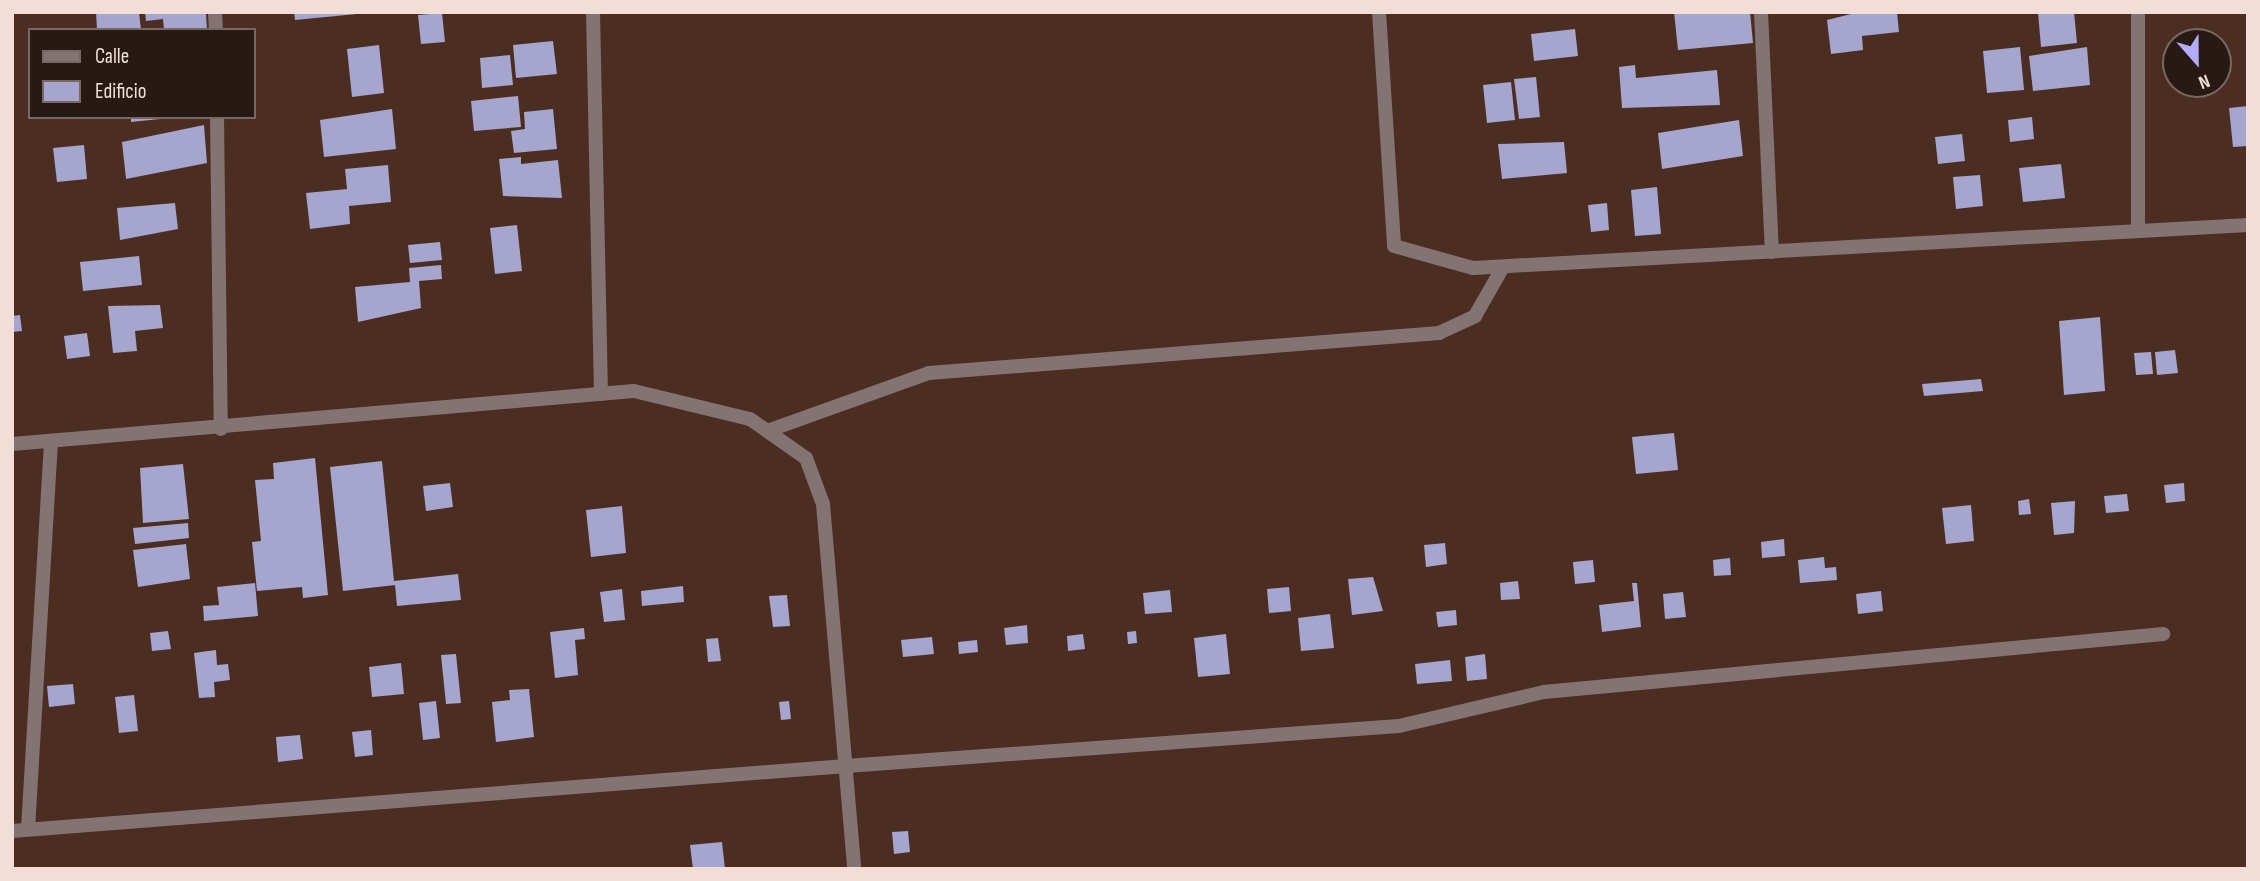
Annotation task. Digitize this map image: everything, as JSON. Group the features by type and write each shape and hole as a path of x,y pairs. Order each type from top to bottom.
{"street":[{"path":"593,12 601,394"},
{"path":"1379,12 1394,246 1473,268 2248,225"},
{"path":"1761,12 1772,252"},
{"path":"2138,12 2138,231"},
{"path":"217,119 221,429"},
{"path":"768,432 929,373 1439,333 1475,316 1503,267"},
{"path":"12,444 51,445 634,391 750,419 806,458 823,504 855,869"},
{"path":"28,829 51,445"},
{"path":"12,831 1399,726 1544,692 2163,634"}],"building":[{"path":"96,12 139,12 141,28 97,28"},
{"path":"145,12 206,14 207,28 164,28 163,19 146,21"},
{"path":"294,12 356,12 357,14 295,20"},
{"path":"1674,12 1750,12 1753,43 1678,50"},
{"path":"1859,12 1897,12 1899,32 1862,36 1863,50 1831,54 1827,20"},
{"path":"2038,12 2074,12 2077,43 2041,47"},
{"path":"442,13 445,42 421,44 418,15"},
{"path":"1575,29 1578,56 1534,61 1531,34"},
{"path":"553,41 557,74 516,78 513,45"},
{"path":"379,45 384,93 352,97 347,49"},
{"path":"2020,47 2024,90 1987,93 1983,51"},
{"path":"2087,47 2090,85 2033,91 2029,56"},
{"path":"510,55 513,85 482,88 480,58"},
{"path":"1635,65 1636,78 1717,70 1720,105 1622,108 1619,67"},
{"path":"1536,77 1540,117 1519,119 1514,79"},
{"path":"1511,82 1515,120 1487,123 1483,85"},
{"path":"518,96 521,127 474,131 471,101"},
{"path":"2248,106 2248,146 2233,147 2229,108"},
{"path":"392,109 396,149 324,157 320,120"},
{"path":"553,109 557,149 514,153 511,131 525,129 524,112"},
{"path":"2032,117 2034,139 2010,142 2008,120"},
{"path":"131,119 160,119 131,122"},
{"path":"1739,120 1743,156 1662,169 1658,133"},
{"path":"204,125 207,163 126,179 122,142"},
{"path":"1962,134 1965,161 1938,164 1935,137"},
{"path":"1564,142 1567,173 1502,179 1498,144"},
{"path":"84,145 87,179 57,182 53,148"},
{"path":"521,157 521,164 558,160 562,198 503,196 499,159"},
{"path":"2061,164 2065,198 2023,202 2019,168"},
{"path":"388,165 391,202 349,206 350,224 310,229 306,193 347,189 345,169"},
{"path":"1980,175 1983,206 1956,209 1953,177"},
{"path":"1657,187 1661,234 1635,236 1631,190"},
{"path":"175,203 178,229 120,240 117,208"},
{"path":"1607,203 1609,230 1591,232 1588,205"},
{"path":"517,225 522,271 495,274 490,228"},
{"path":"440,242 442,260 410,263 408,245"},
{"path":"139,256 142,285 83,291 80,262"},
{"path":"441,265 442,279 419,281 421,308 358,322 355,287 410,282 409,268"},
{"path":"160,305 163,328 135,331 137,351 113,353 108,306"},
{"path":"20,315 22,331 12,332 12,316"},
{"path":"2100,317 2105,391 2064,395 2059,321"},
{"path":"87,333 90,356 67,359 64,336"},
{"path":"2175,350 2178,373 2157,375 2155,352"},
{"path":"2151,352 2153,374 2136,375 2134,353"},
{"path":"1981,379 1983,391 1924,396 1922,384"},
{"path":"1674,433 1678,470 1636,474 1632,437"},
{"path":"315,458 328,595 303,598 302,587 257,591 252,542 261,541 255,480 274,479 273,463"},
{"path":"382,461 394,581 458,574 461,600 397,606 395,585 343,591 330,467"},
{"path":"183,464 189,519 143,523 140,468"},
{"path":"450,483 453,507 426,511 423,486"},
{"path":"2184,483 2185,501 2166,503 2164,485"},
{"path":"2127,494 2129,511 2106,513 2104,496"},
{"path":"2029,499 2031,514 2019,515 2018,501"},
{"path":"2075,501 2074,533 2054,535 2051,503"},
{"path":"1971,505 1974,541 1946,544 1942,508"},
{"path":"622,506 626,553 591,557 586,510"},
{"path":"188,523 189,538 135,544 133,528"},
{"path":"1784,539 1785,556 1762,558 1761,542"},
{"path":"1445,543 1447,564 1426,567 1424,545"},
{"path":"186,544 190,579 138,587 133,550"},
{"path":"1824,557 1825,568 1836,567 1837,580 1800,583 1798,560"},
{"path":"1730,558 1731,575 1714,576 1713,560"},
{"path":"1593,560 1595,582 1575,584 1573,562"},
{"path":"1373,577 1383,611 1352,615 1348,579"},
{"path":"1518,581 1520,599 1501,600 1500,583"},
{"path":"255,583 258,616 204,621 203,606 219,605 217,587"},
{"path":"1632,583 1637,583 1641,627 1602,632 1599,605 1634,601"},
{"path":"683,586 684,602 642,606 641,591"},
{"path":"1289,587 1291,611 1269,613 1267,589"},
{"path":"622,589 625,620 604,622 600,592"},
{"path":"1170,590 1172,612 1145,614 1143,593"},
{"path":"1881,591 1883,611 1858,614 1856,594"},
{"path":"1683,592 1686,617 1665,619 1663,594"},
{"path":"787,595 790,626 773,627 769,596"},
{"path":"1456,610 1457,625 1438,627 1436,612"},
{"path":"1330,614 1334,648 1301,651 1298,618"},
{"path":"1027,625 1028,643 1006,645 1004,628"},
{"path":"584,628 585,639 575,640 578,675 555,678 550,632"},
{"path":"168,631 171,649 152,651 150,633"},
{"path":"1136,631 1137,643 1128,644 1127,632"},
{"path":"1083,634 1085,649 1068,651 1067,636"},
{"path":"1226,634 1230,674 1198,677 1194,638"},
{"path":"932,637 934,654 903,657 901,640"},
{"path":"718,638 721,661 708,662 706,639"},
{"path":"977,640 978,652 959,654 958,642"},
{"path":"216,650 217,665 228,664 230,680 214,682 215,697 199,698 194,653"},
{"path":"456,654 461,703 446,704 441,655"},
{"path":"1485,654 1487,679 1467,681 1465,657"},
{"path":"1450,660 1452,681 1417,684 1415,664"},
{"path":"401,663 404,694 372,697 369,667"},
{"path":"73,684 75,704 49,707 47,686"},
{"path":"529,689 534,737 496,742 492,702 510,700 509,690"},
{"path":"134,695 138,731 119,733 115,697"},
{"path":"436,701 440,738 423,740 419,703"},
{"path":"789,701 791,719 781,720 779,702"},
{"path":"371,730 373,755 355,757 352,732"},
{"path":"300,735 303,759 278,762 276,737"},
{"path":"908,831 910,852 894,854 892,832"},
{"path":"722,842 725,869 693,869 690,845"}]}
